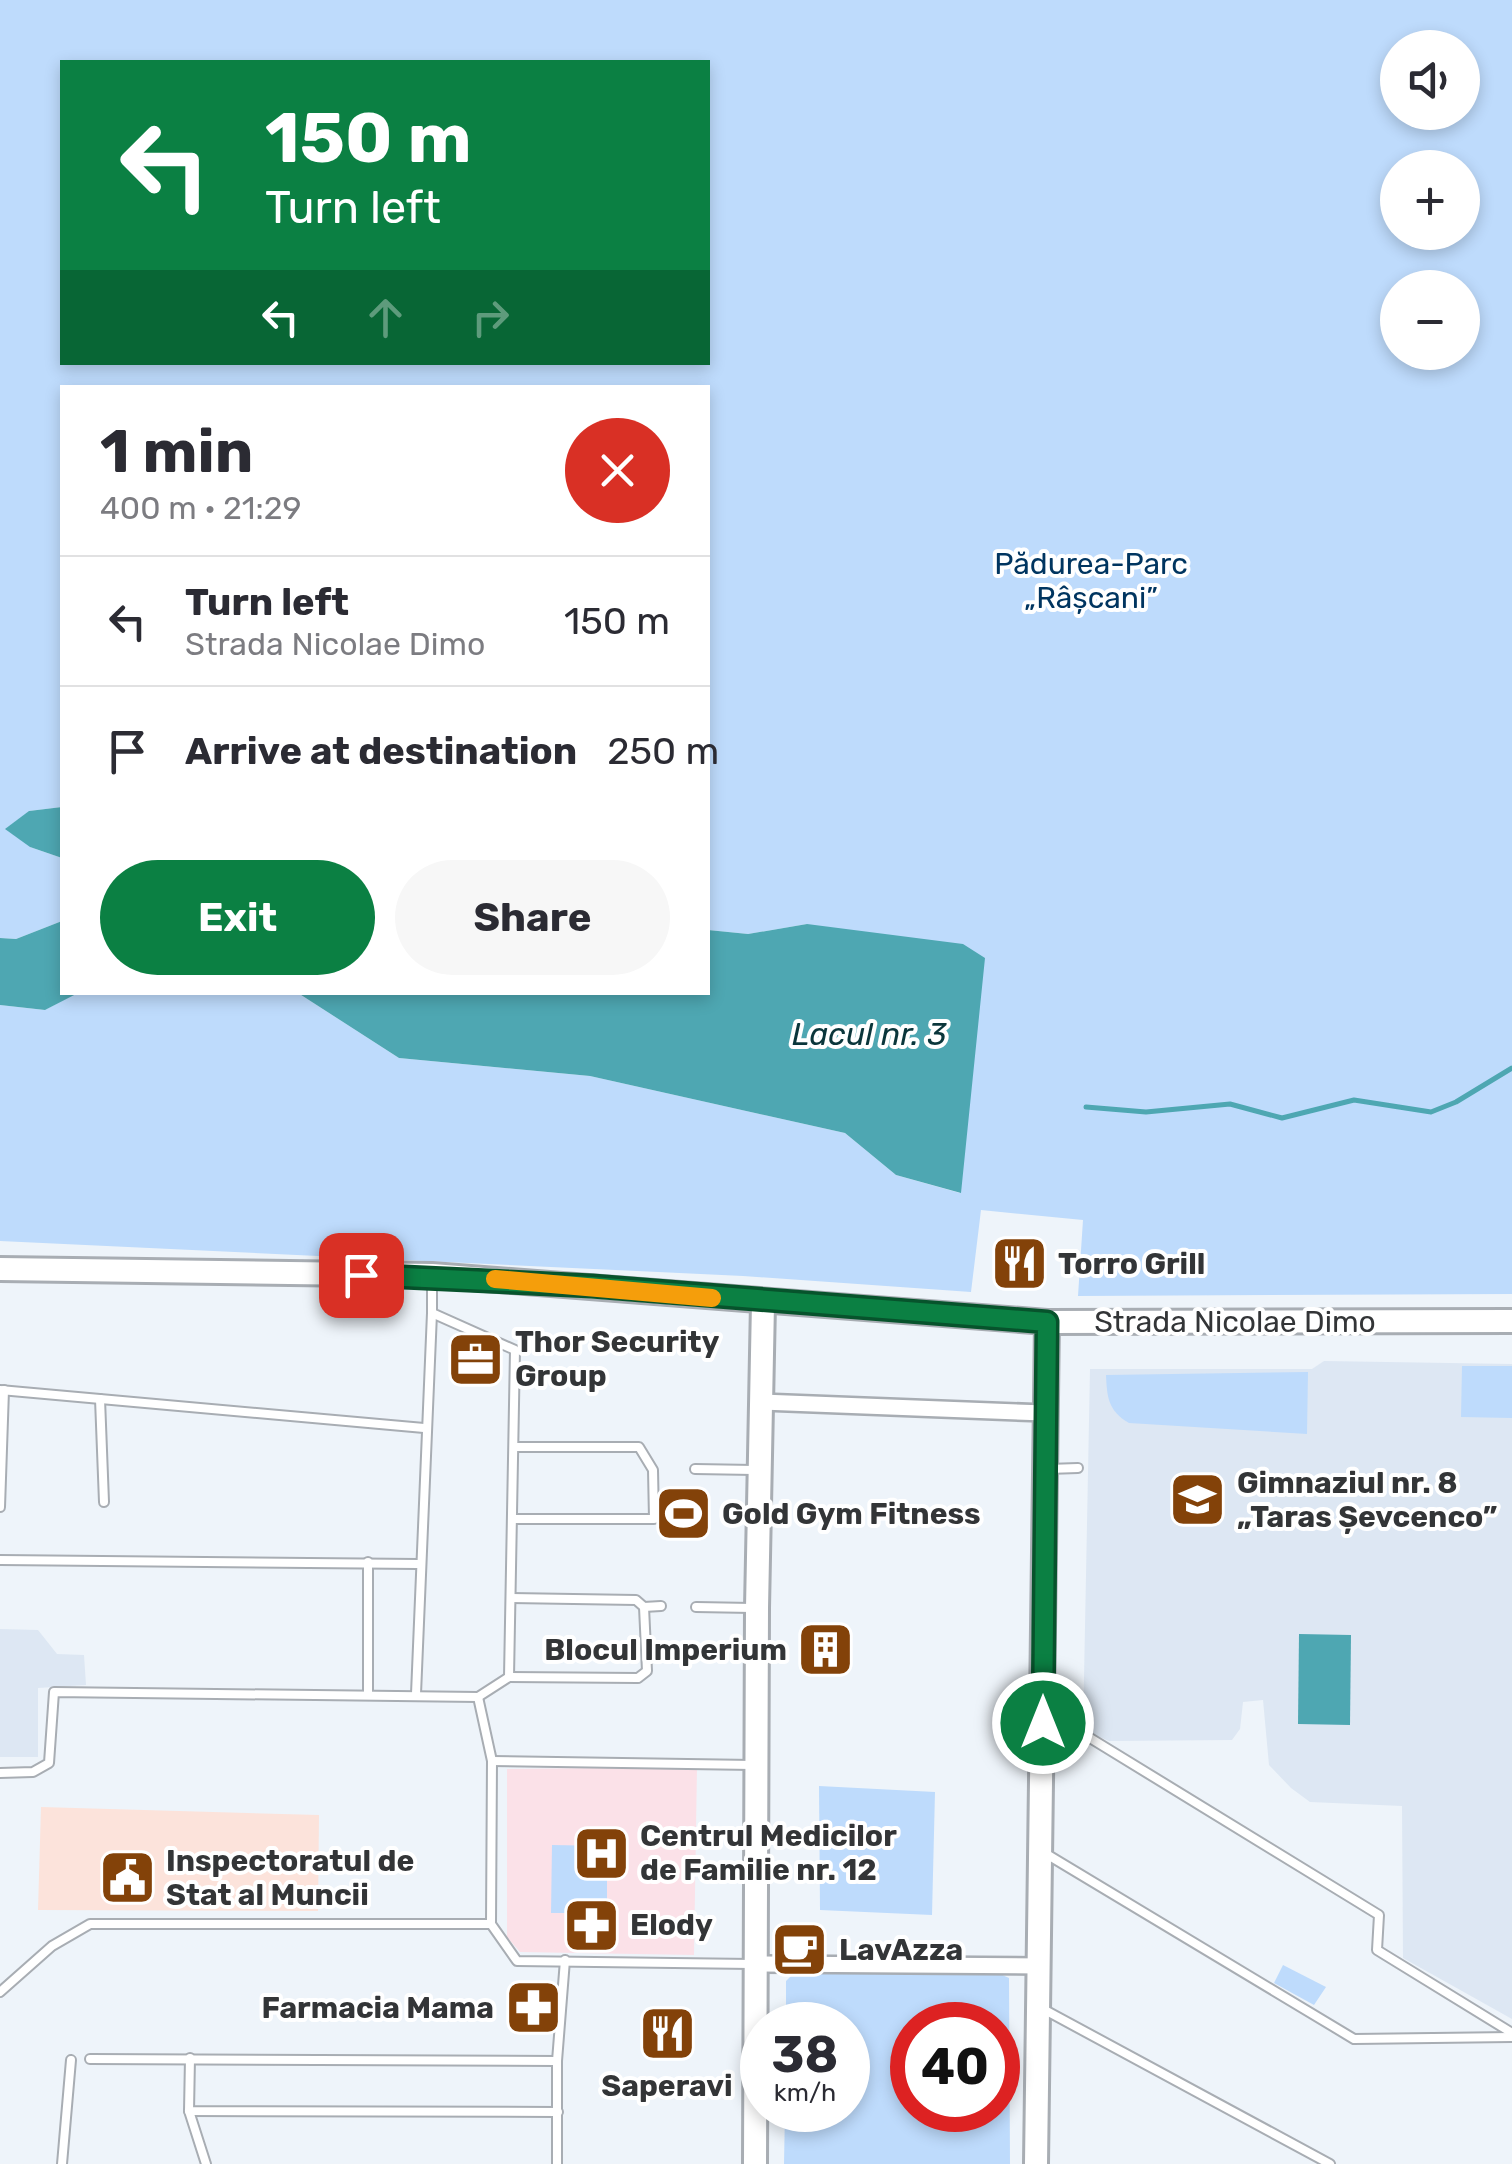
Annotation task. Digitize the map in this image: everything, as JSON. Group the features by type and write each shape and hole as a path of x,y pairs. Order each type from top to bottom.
{"street":[{"name":"Strada Nicolae Dimo","path":"0,1269 432,1275 1047,1322 1512,1321"},
{"path":"754,2164 756,1608 763,1303"},
{"path":"1039,2164 1047,1322"},
{"path":"760,1402 1045,1413"},
{"path":"757,1964 1040,1966"}],"lane":[{"path":"416,1694 432,1275"},
{"path":"432,1313 515,1350 509,1677"},
{"path":"0,1507 2,1390 424,1428"},
{"path":"100,1399 104,1502"},
{"path":"513,1518 654,1519 657,1469 639,1447 514,1448"},
{"path":"1044,1468 1078,1468"},
{"path":"695,1470 759,1470"},
{"path":"0,1560 418,1564"},
{"path":"368,1562 368,1694"},
{"path":"511,1598 626,1598 644,1607 661,1606"},
{"path":"0,1773 33,1772 49,1762 54,1692 478,1697 509,1677 644,1676 644,1607"},
{"path":"696,1607 756,1608"},
{"path":"478,1697 492,1761 491,1924 517,1961 757,1964"},
{"path":"1043,1723 1077,1730 1380,1915 1377,1950 1512,2035"},
{"path":"492,1761 758,1765"},
{"path":"1041,1850 1354,2039 1512,2035"},
{"path":"0,1992 52,1946 90,1924 491,1924"},
{"path":"558,2164 557,2061 564,1960"},
{"path":"1038,2008 1330,2164"},
{"path":"190,2058 189,2111 206,2164"},
{"path":"62,2164 70,2060"},
{"path":"90,2060 557,2061"},
{"path":"189,2111 558,2112"}],"shaded area":[{"path":"1324,1361 1512,1364 1512,2019 1403,1958 1402,1806 1310,1802 1291,1788 1269,1765 1263,1700 1243,1702 1240,1729 1232,1740 1109,1741 1083,1730 1090,1369 1312,1369"},
{"path":"0,1629 38,1630 57,1654 84,1655 86,1685 38,1688 38,1757 0,1757"},
{"name":"Centrul Medicilor de Familie nr. 12","path":"697,1767 694,1955 520,1952 507,1937 507,1769"},
{"path":"41,1807 319,1815 318,1911 38,1910"}],"green space":[{"name":"Pădurea-Parc „Râșcani”","path":"0,0 1512,0 1512,1294 1078,1296 1083,1220 981,1210 971,1292 743,1276 0,1241 0,1005 45,1010 72,995 301,995 399,1058 590,1076 845,1133 896,1175 960,1193 807,924 748,934 710,930 710,385 60,385 60,807 29,811 30,847 60,857 60,922 16,939 0,938"},
{"path":"1462,1366 1512,1366 1512,1418 1461,1417"},
{"path":"1308,1372 1307,1434 1129,1423 1110,1403 1106,1375"},
{"path":"819,1786 935,1792 932,1915 820,1910"},
{"path":"552,1845 607,1846 607,1913 551,1913"},
{"path":"1283,1965 1326,1987 1314,2005 1274,1983"},
{"path":"796,1971 998,1973 1009,1978 1009,2002 890,2002 890,2132 1010,2132 1010,2164 784,2164 785,2132 870,2132 870,2002 786,2002 786,1981"}],"water":[{"path":"60,807 60,857 30,847 5,829 29,811"},
{"path":"60,922 60,995 74,995 45,1010 0,1005 0,938 16,939"},
{"name":"Lacul nr. 3","path":"807,924 963,944 985,958 961,1193 896,1175 845,1133 590,1076 399,1058 301,995 710,995 710,930 748,934"},
{"path":"1299,1634 1351,1635 1350,1725 1298,1724"}],"waterway":[{"path":"1086,1107 1146,1112 1230,1104 1282,1118 1354,1100 1431,1112 1456,1102 1512,1068"}],"slow traffic":[{"path":"495,1279 712,1298"}],"place":[{"name":"Torro Grill","path":"1019,1264"},
{"name":"Thor Security Group","path":"476,1359"},
{"name":"Gimnaziul nr. 8 „Taras Șevcenco”","path":"1198,1500"},
{"name":"Gold Gym Fitness","path":"683,1514"},
{"name":"Blocul Imperium","path":"826,1650"},
{"name":"Centrul Medicilor de Familie nr. 12","path":"601,1853"},
{"name":"Inspectoratul de Stat al Muncii","path":"127,1878"},
{"name":"Elody","path":"591,1925"},
{"name":"LavAzza","path":"800,1950"},
{"name":"Farmacia Mama","path":"533,2008"},
{"name":"Saperavi","path":"667,2034"}],"route":[{"path":"361,1275 432,1275 1047,1322 1043,1723"}]}
